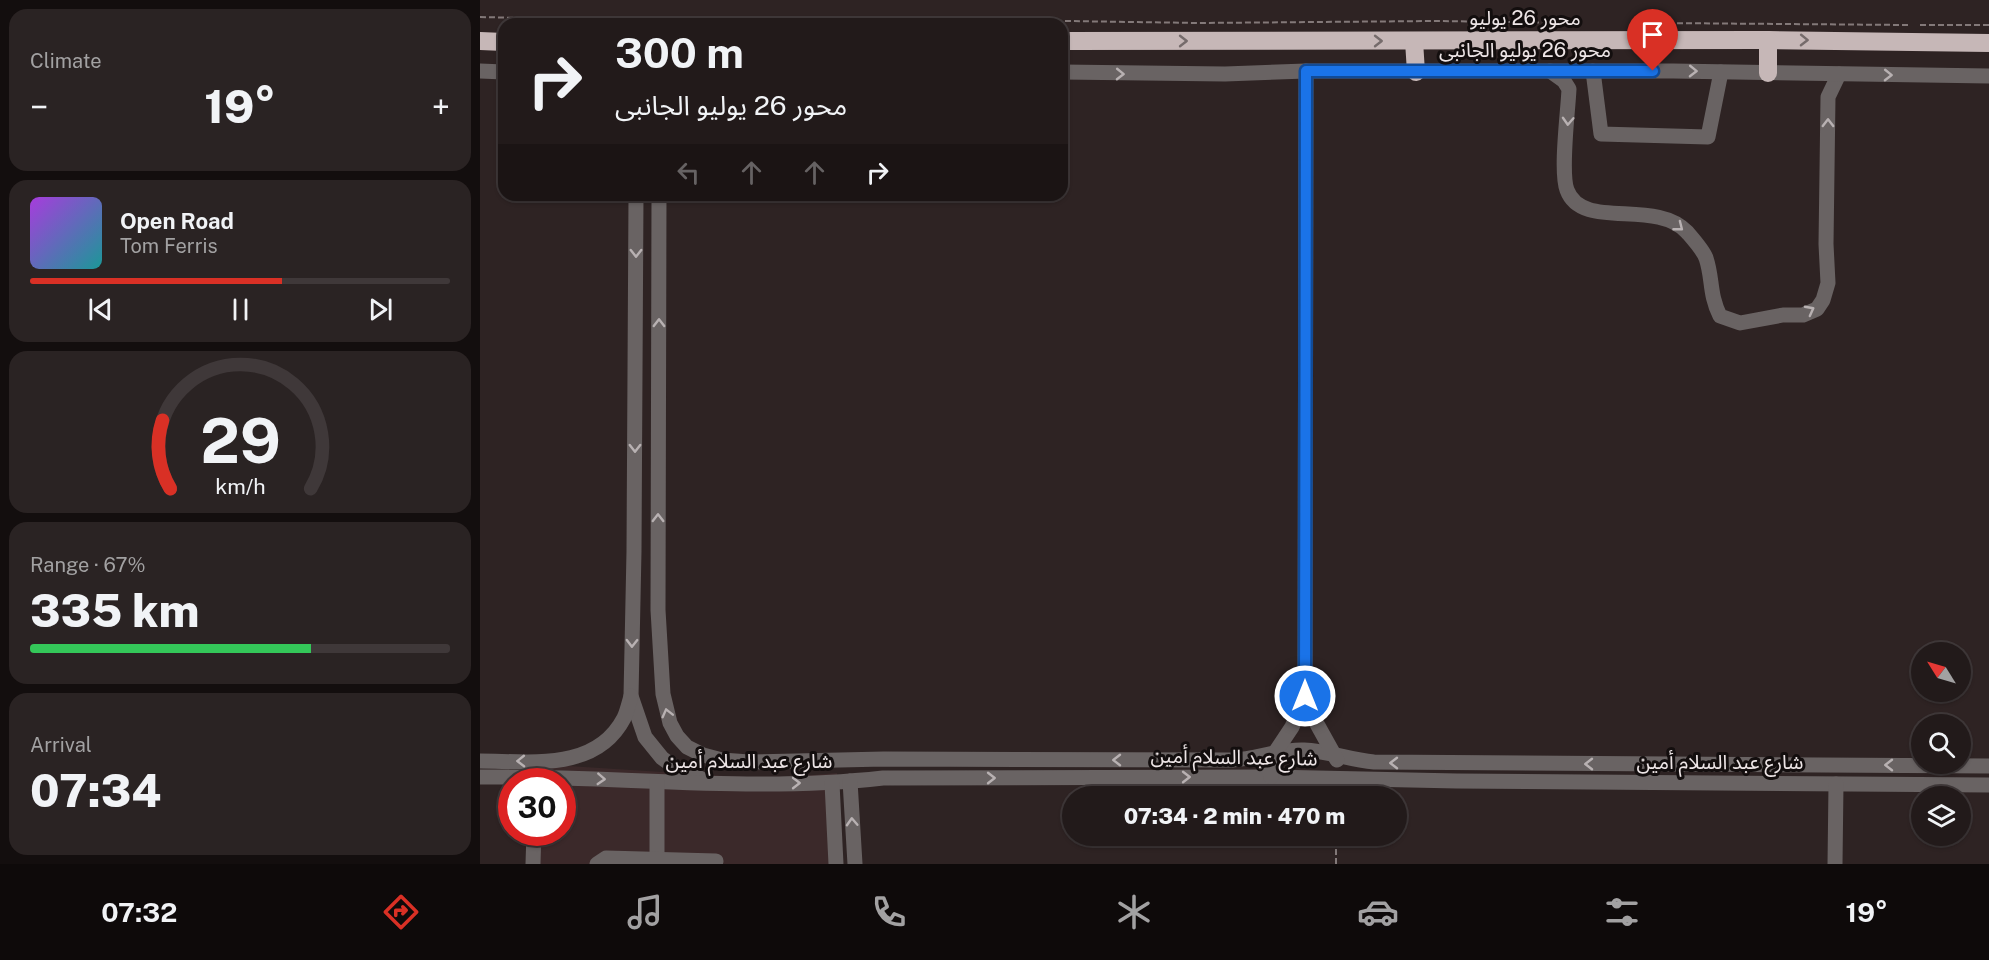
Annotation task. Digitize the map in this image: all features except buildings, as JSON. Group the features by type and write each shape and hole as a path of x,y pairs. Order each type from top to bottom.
{"highway":[{"name":"محور 26 يوليو","path":"1068,42 1768,40 1989,43"},
{"path":"1768,40 1768,73"},
{"path":"480,41 498,42"},
{"path":"1414,41 1416,72"}],"street":[{"path":"480,71 498,72"},
{"name":"محور 26 يوليو الجانبى","path":"1068,72 1225,74 1306,71 1593,71 1989,76"},
{"path":"1271,777 1268,767 1292,727 1305,696 1306,71"},
{"path":"1550,71 1564,81 1569,89 1564,173 1566,190 1573,201 1599,213 1651,214 1667,218 1677,224 1686,231 1706,256 1713,301 1720,316 1740,323 1783,315 1803,315 1816,309 1823,300 1827,283 1828,97 1839,74"},
{"path":"1593,71 1601,134 1708,137 1721,72"},
{"path":"480,761 563,760 583,755 602,744 618,728 625,717 631,696 636,201"},
{"path":"634,552 658,552 658,201"},
{"path":"635,397 659,397"},
{"name":"شارع عبد السلام أمين","path":"658,552 658,610 663,694 670,723 677,736 687,747 703,755 722,760 749,762 884,759 1233,760 1260,757 1277,751 1305,750 1374,762 1989,766"},
{"path":"631,696 645,736 662,758 684,774 714,783"},
{"path":"1305,696 1337,760 1338,768 1330,779"},
{"path":"1624,782 1626,764"},
{"name":"شارع عبد السلام أمين","path":"480,777 498,778"},
{"name":"شارع عبد السلام أمين","path":"576,780 832,783 882,778 1271,777 1989,785"},
{"path":"850,781 855,864"},
{"path":"657,782 657,859"},
{"path":"832,783 836,864"},
{"path":"1835,864 1836,784"},
{"path":"534,846 534,864"},
{"path":"597,864 606,858 716,861"}],"path":[{"path":"480,16 535,18"},
{"path":"1068,21 1577,23"},
{"path":"1656,23 1989,25"},
{"path":"1336,846 1336,864"}],"shaded area":[{"path":"537,764 777,778 837,773 842,864 537,864 537,846 576,846 576,768 537,768"}],"route":[{"path":"1305,696 1306,71 1653,71"}]}
